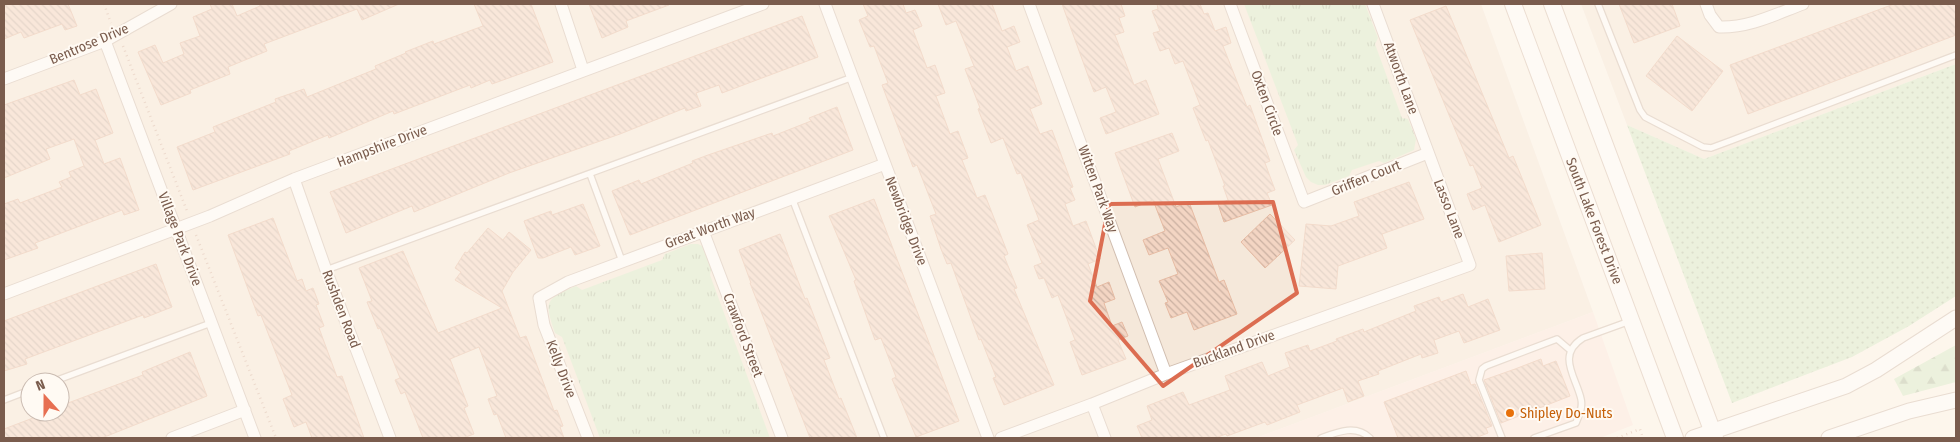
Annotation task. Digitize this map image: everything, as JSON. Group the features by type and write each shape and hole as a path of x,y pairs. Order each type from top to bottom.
{"main road":[{"name":"South Lake Forest Drive","path":"1513,4 1675,438"},
{"path":"1552,4 1714,435"}],"street":[{"name":"Bentrose Drive","path":"4,79 105,40 171,4"},
{"path":"561,4 584,70"},
{"name":"Hampshire Drive","path":"4,294 236,205 294,179 764,4"},
{"name":"Newbridge Drive","path":"825,4 988,438"},
{"name":"Witten Park Way","path":"1029,4 1166,374"},
{"name":"Oxten Circle","path":"1230,4 1304,202"},
{"name":"Atworth Lane","path":"1375,4 1428,153"},
{"path":"1706,4 1710,15 1719,26 1746,26 1803,4"},
{"name":"Village Park Drive","path":"105,40 255,438"},
{"name":"Griffen Court","path":"1304,202 1428,153"},
{"name":"Lasso Lane","path":"1428,153 1470,265"},
{"name":"Great Worth Way","path":"539,298 568,282 622,261 884,164"},
{"name":"Rushden Road","path":"294,179 326,270 390,438"},
{"name":"Crawford Street","path":"703,231 782,438"},
{"name":"Buckland Drive","path":"1000,438 1166,374 1470,265"},
{"name":"Kelly Drive","path":"539,298 544,324 588,438"},
{"path":"1693,438 1714,435 1846,386 1876,370 1956,318"},
{"path":"1829,438 1909,411 1956,400"},
{"path":"1092,404 1105,438"},
{"path":"172,438 244,410"}],"lane":[{"path":"1598,4 1640,110 1645,117 1703,147 1711,148 1956,55"},
{"path":"326,270 853,77"},
{"path":"590,174 622,261"},
{"path":"792,198 884,438"},
{"path":"1534,438 1576,423 1581,401 1569,363 1570,350 1576,342 1632,320"},
{"path":"70,375 211,323"},
{"path":"1502,438 1480,380 1482,369 1557,339 1570,350"},
{"path":"4,400 20,394"},
{"path":"1321,438 1340,432 1356,430 1370,438"}],"path":[{"path":"1617,438 1640,429 1643,438"}],"highlighted area":[{"path":"1273,202 1297,293 1163,386 1090,301 1109,204"}],"shaded area":[{"path":"4,4 1481,4 1593,312 1256,438 4,438"},
{"path":"1581,4 1956,4 1956,64 1704,159 1627,125"},
{"path":"1593,312 1633,425 1600,438 1256,438"}],"green space":[{"path":"1244,4 1365,4 1378,38 1375,44 1402,118 1408,119 1416,139 1414,150 1384,163 1379,161 1352,170 1349,176 1325,185 1311,182 1306,177 1294,150 1298,145"},
{"path":"1956,64 1956,296 1909,326 1852,357 1732,403 1627,125 1704,159"},
{"path":"691,244 698,244 704,247 712,265 710,275 770,438 600,438 562,337 555,333 549,314 550,302 558,294 576,286 582,290 662,260 665,254"},
{"path":"1956,345 1956,382 1903,396 1894,379"}],"building":[{"path":"4,4 68,4 77,26 65,30 62,24 24,38 21,32 4,39"},
{"path":"210,4 232,4 237,16 260,6 259,4 399,4 362,20 357,9 264,44 267,51 228,67 230,74 190,90 191,93 161,105 138,52 155,45 163,63 184,54 180,43 200,36 193,17 212,9"},
{"path":"474,4 531,4 553,62 492,84 490,80 471,88 470,85 394,114 393,111 329,138 328,135 289,151 290,154 193,190 177,147 215,132 213,127 276,102 275,99 304,89 307,97 376,69 375,66 405,52 433,41 434,44 483,26"},
{"path":"589,4 669,5 626,21 628,27 602,38"},
{"path":"863,4 903,4 906,13 915,10 922,26 913,30 927,68 935,65 945,93 936,96 950,134 958,131 968,158 962,160 977,198 985,195 1008,254 1004,256 1017,288 1014,289 1054,385 1004,405 993,378 996,377 981,339 979,340 951,263 947,264 941,249 930,216 936,214 917,165 913,167 882,85 888,83 874,46 870,47 859,20 868,16"},
{"path":"938,4 992,4 1002,31 1014,26 1020,42 1007,47 1016,71 1028,66 1042,104 1030,109 1040,134 1052,130 1073,187 1070,188 1075,200 1065,204 1073,226 1086,221 1100,259 1088,264 1097,287 1109,282 1115,299 1104,303 1112,326 1122,322 1128,336 1118,340 1126,359 1082,375 1070,342 1075,340 1058,295 1052,298 1044,278 1039,279 1034,266 1042,263 1027,225 1039,220 1021,173 1017,174 1003,138 991,143 965,69 974,66 956,21 946,25"},
{"path":"1062,4 1121,4 1125,16 1119,18 1124,32 1115,35 1134,85 1146,80 1159,114 1106,134 1100,118 1116,112 1106,87 1094,92"},
{"path":"1157,4 1200,4 1204,14 1208,13 1215,31 1226,27 1231,43 1223,46 1247,107 1250,105 1270,161 1265,163 1275,190 1267,193 1272,205 1224,222 1218,204 1228,200 1223,186 1225,186 1208,140 1206,141 1193,108 1200,105 1183,61 1175,64 1169,48 1160,51 1153,33 1160,31 1152,11 1158,9"},
{"path":"1619,4 1672,4 1680,26 1634,43"},
{"path":"1894,4 1956,4 1956,35 1748,114 1730,65"},
{"path":"1446,6 1509,158 1513,156 1541,225 1499,242 1485,205 1473,210 1467,194 1482,188 1473,165 1470,166 1410,20"},
{"path":"802,16 818,57 722,93 719,85 696,93 701,106 686,111 685,108 620,134 509,173 414,212 412,206 346,233 330,192"},
{"path":"1677,36 1723,71 1692,111 1646,76"},
{"path":"74,80 80,95 96,89 113,133 95,140 104,164 120,158 139,210 124,215 122,210 35,243 38,248 4,260 4,204 18,199 20,203 62,187 59,182 71,177 69,172 84,166 74,139 46,149 50,159 4,178 4,105"},
{"path":"837,107 853,150 630,235 612,191 639,180 641,184 693,163 692,161 772,133 773,136 811,121 809,118"},
{"path":"1172,133 1179,151 1158,159 1176,207 1189,202 1219,282 1224,280 1237,314 1194,330 1187,312 1171,318 1165,303 1168,302 1159,281 1178,274 1168,248 1149,255 1143,240 1165,231 1153,200 1135,207 1115,153"},
{"path":"1409,182 1424,219 1382,234 1387,248 1338,266 1336,289 1299,286 1306,224 1331,226 1359,216 1354,202"},
{"path":"874,199 959,421 916,437 892,379 896,377 881,338 875,340 854,281 856,280 829,216"},
{"path":"583,204 600,246 575,255 571,247 543,258 538,258 524,221 551,211 552,215"},
{"path":"1270,214 1295,240 1265,268 1241,242"},
{"path":"273,218 297,281 302,279 306,291 313,288 319,304 316,305 324,326 319,328 337,377 342,376 364,438 312,438 306,422 294,427 283,399 292,395 261,315 258,316 228,235"},
{"path":"488,228 503,240 509,232 531,250 513,272 502,291 520,338 526,336 554,411 557,410 563,426 560,427 564,438 506,438 497,414 494,415 488,399 497,396 479,347 450,359 468,406 464,408 474,434 463,438 423,438 405,392 401,394 395,380 400,378 380,328 378,329 367,302 372,301 359,268 403,251 438,333 502,308 455,280 461,272 455,268 465,252 467,253"},
{"path":"780,234 830,358 824,360 857,438 810,438 750,283 739,250"},
{"path":"1542,253 1545,289 1509,291 1506,256"},
{"path":"156,264 172,307 144,318 143,315 25,359 27,364 4,371 4,321"},
{"path":"1463,294 1468,307 1488,299 1500,330 1464,343 1459,331 1434,340 1438,353 1422,358 1421,354 1378,371 1379,374 1358,381 1364,396 1348,402 1343,388 1297,405 1300,412 1267,425 1265,422 1227,436 1226,434 1215,438 1142,438 1137,426 1152,420 1147,406 1183,392 1189,405 1230,390 1225,376 1262,362 1268,376 1290,367 1285,353 1308,345 1310,351 1337,341 1336,339 1363,329 1364,332 1416,311 1414,306 1439,297 1441,302"},
{"path":"190,352 207,396 102,438 4,438 4,429 22,422 70,422 70,402 143,375 142,372"},
{"path":"1541,359 1543,366 1556,361 1570,396 1501,423 1484,380"},
{"path":"1466,371 1471,385 1475,384 1492,426 1486,428 1488,433 1475,438 1398,438 1384,402"}],"place":[{"name":"Shipley Do-Nuts","path":"1510,413"}]}
